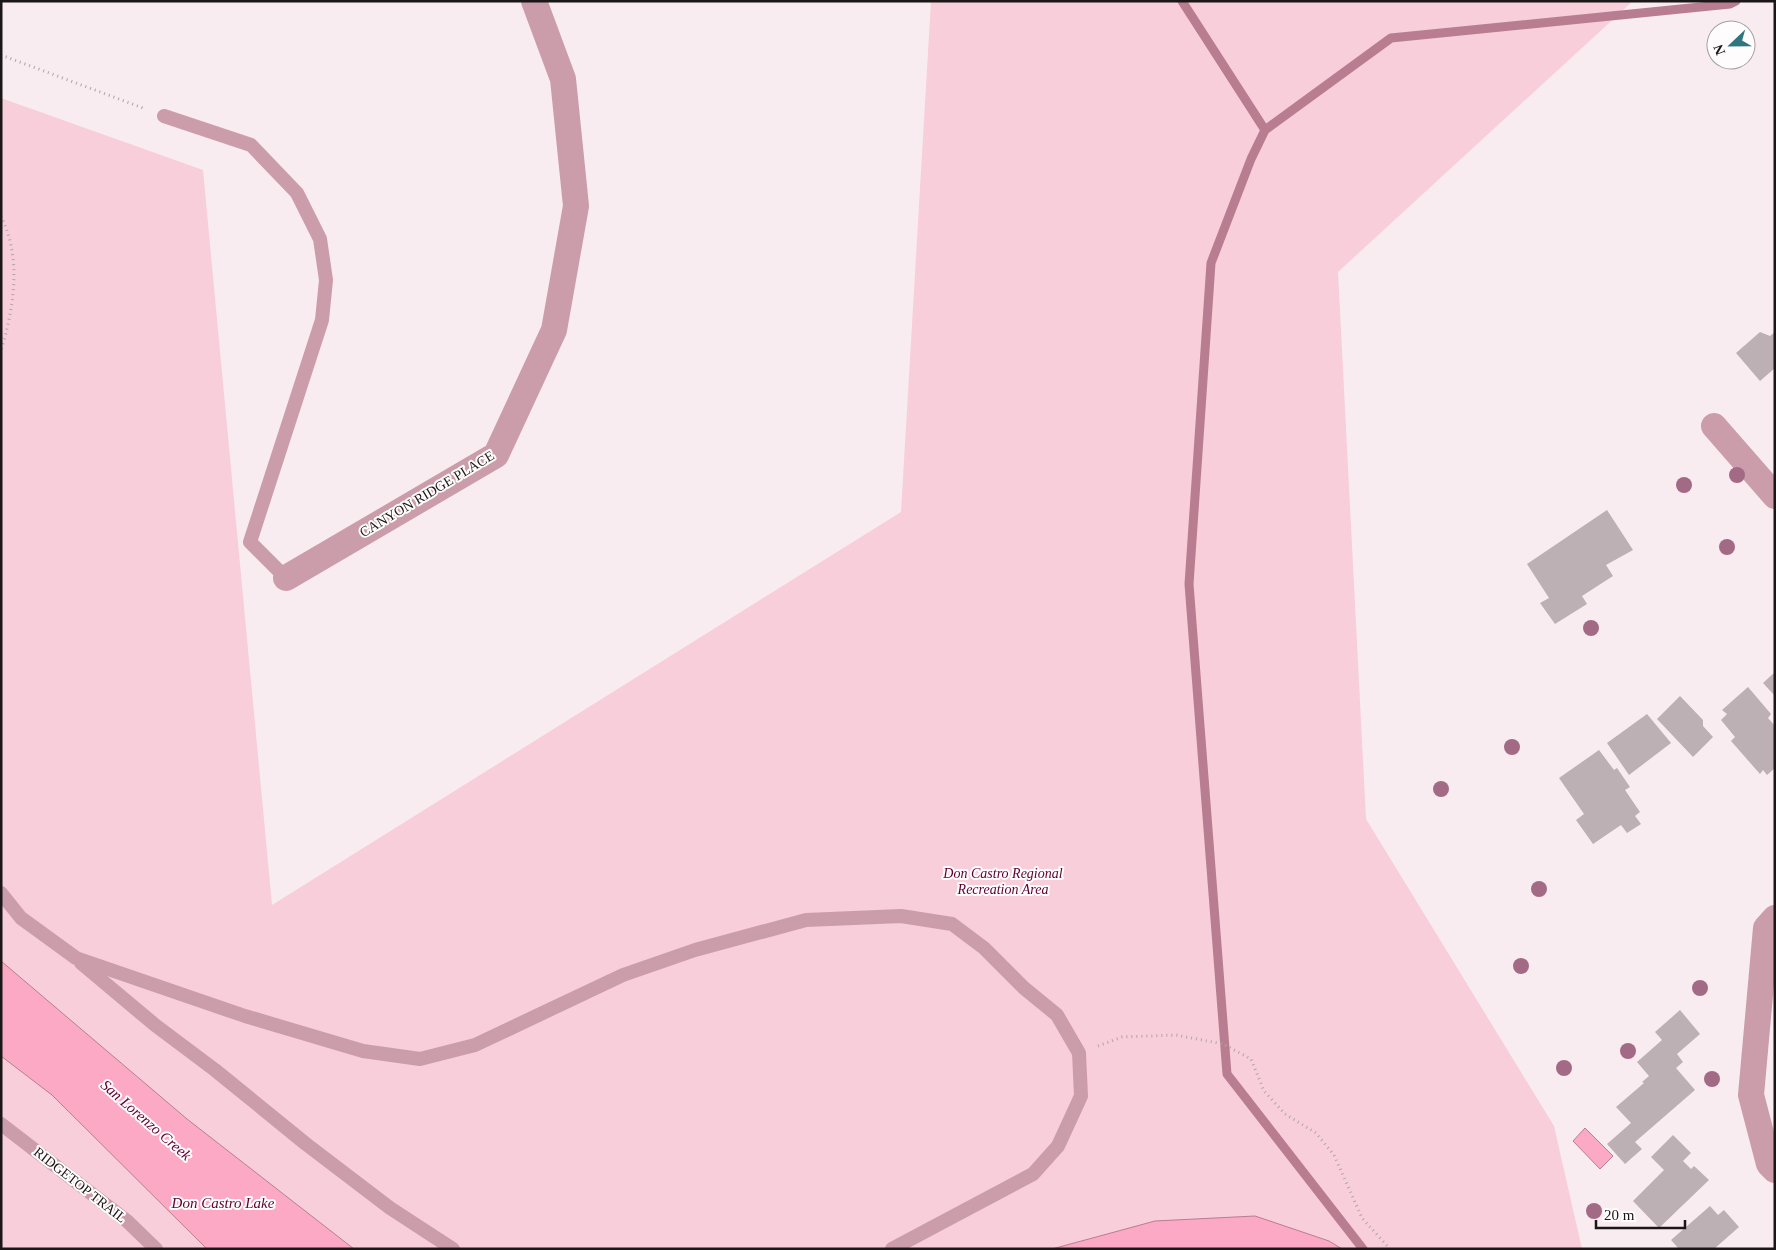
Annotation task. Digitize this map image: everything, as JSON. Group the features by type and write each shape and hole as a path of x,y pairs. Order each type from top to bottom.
{"street":[{"name":"CANYON RIDGE PLACE","path":"286,578 496,455 554,330 576,206 563,79 534,1"},
{"path":"1714,426 1775,496"},
{"path":"1775,918 1766,928 1751,1095 1769,1164 1775,1170"}],"lane":[{"path":"164,116 251,145 297,193 320,239 326,280 322,320 250,542 286,578"},
{"path":"1,893 21,918 76,958 154,1025 215,1070 306,1144 390,1208 453,1249"},
{"path":"76,958 245,1016 354,1048 420,1059 475,1046 623,974 695,950 806,920 901,916 952,924 984,948 1024,988 1057,1015 1079,1053 1081,1096 1058,1146 1034,1174 892,1249"},
{"name":"RIDGETOP TRAIL","path":"1,1124 127,1221 156,1249"}],"path":[{"path":"1,55 164,116"},
{"path":"1,216 15,269 10,320 1,351"},
{"path":"1079,1053 1122,1037 1176,1034 1218,1042 1251,1059 1264,1091 1285,1114 1316,1133 1334,1155 1362,1218 1390,1249"}],"green space":[{"name":"Don Castro Regional Recreation Area","path":"931,1 1633,1 1338,272 1366,819 1554,1126 1582,1249 4,1249 1,1247 1,98 203,170 272,905 901,512"}],"water":[{"name":"Don Castro Lake","path":"1,961 187,1119 354,1249 207,1249 52,1095 1,1056"},
{"path":"1585,1128 1613,1156 1600,1169 1573,1141"},
{"path":"1255,1216 1329,1241 1342,1249 1052,1249 1155,1221"}],"building":[{"path":"1760,332 1770,336 1775,332 1775,368 1760,381 1736,353"},
{"path":"1607,510 1633,550 1606,565 1613,576 1582,596 1587,604 1555,624 1540,603 1549,598 1527,564"},
{"path":"1775,672 1775,696 1763,683"},
{"path":"1748,687 1771,714 1768,718 1775,726 1775,768 1767,775 1763,770 1760,774 1731,741 1735,737 1721,720 1727,714 1722,710"},
{"path":"1680,696 1703,720 1703,726 1713,737 1693,757 1657,719"},
{"path":"1647,714 1671,743 1629,775 1607,743"},
{"path":"1599,750 1614,770 1617,768 1630,787 1625,790 1640,812 1635,816 1641,824 1627,833 1621,825 1593,844 1576,820 1584,814 1559,778"},
{"path":"1680,1010 1700,1034 1677,1054 1683,1062 1676,1068 1695,1090 1635,1142 1642,1149 1625,1164 1607,1144 1631,1123 1616,1107 1644,1083 1642,1082 1649,1076 1637,1062 1662,1040 1655,1032"},
{"path":"1673,1135 1691,1153 1683,1161 1691,1169 1694,1166 1709,1180 1659,1228 1633,1201 1664,1170 1651,1157"},
{"path":"1710,1206 1718,1215 1724,1210 1739,1227 1714,1249 1679,1249 1671,1240"}],"waterway":[{"path":"1182,1 1265,130"},
{"path":"1363,1249 1227,1074 1189,584 1211,263 1251,159 1265,130 1391,38 1730,4 1736,1"}],"water label":[{"name":"San Lorenzo Creek","path":"146,1120"}]}
